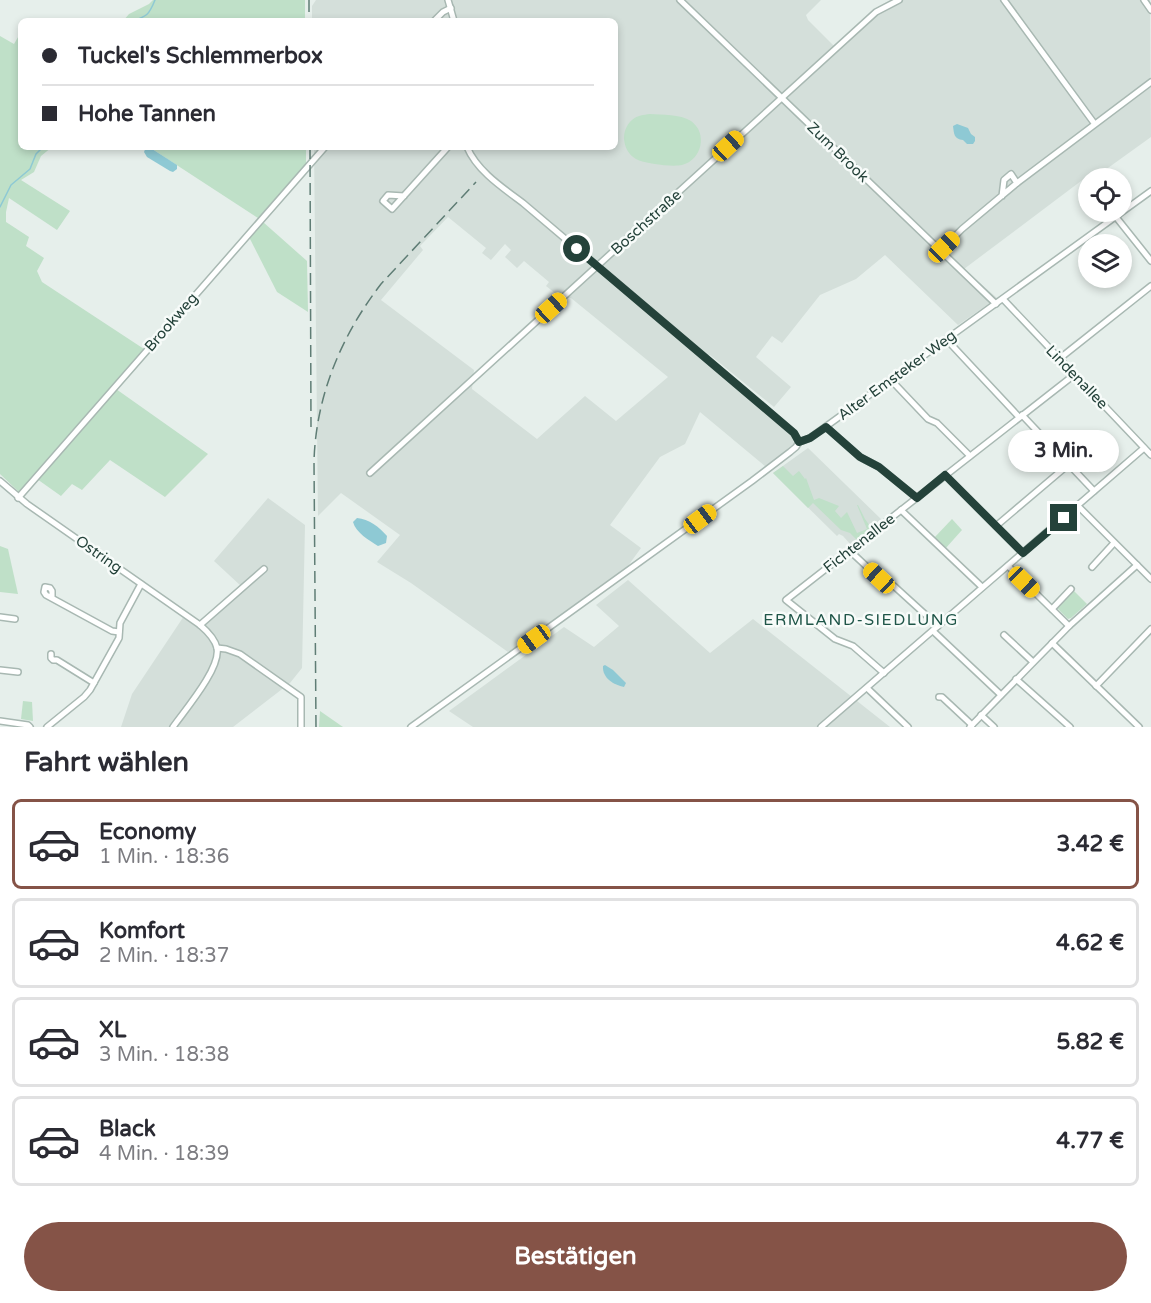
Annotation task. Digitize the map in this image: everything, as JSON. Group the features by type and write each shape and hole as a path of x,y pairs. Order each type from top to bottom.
{"street":[{"path":"448,0 453,18"},
{"name":"Zum Brook","path":"680,0 996,304"},
{"name":"Boschstraße","path":"370,473 876,12 899,0"},
{"path":"1004,0 1094,123"},
{"path":"1144,0 1151,10"},
{"path":"438,18 451,8"},
{"path":"941,250 962,229 1017,183 1151,82"},
{"name":"Brookweg","path":"18,498 322,150"},
{"path":"404,196 445,150"},
{"path":"469,150 480,167 495,181 794,433 799,442"},
{"path":"1002,196 1004,180 1011,174 1017,183"},
{"name":"Alter Emsteker Weg","path":"1132,205 1151,191"},
{"name":"Alter Emsteker Weg","path":"411,727 735,494 790,452 799,442 810,438 826,427 1109,222"},
{"path":"1120,222 1151,261"},
{"path":"1059,359 1151,286"},
{"name":"Lindenallee","path":"1003,299 1151,455"},
{"path":"947,340 1094,491"},
{"name":"Fichtenallee","path":"884,673 853,646 835,639 786,600 1074,375"},
{"path":"891,380 928,419 938,423 970,456"},
{"path":"826,427 860,457 879,467 917,498"},
{"path":"822,727 1144,448"},
{"path":"996,526 1068,465"},
{"path":"945,475 1023,553"},
{"name":"Ostring","path":"0,481 18,498 200,625 217,648"},
{"path":"1078,506 1151,579"},
{"path":"901,510 982,588"},
{"path":"1092,567 1114,543"},
{"path":"850,550 879,578 894,586 938,626"},
{"path":"1008,566 1069,626"},
{"path":"939,697 942,697 971,726 1069,626 1137,566"},
{"path":"200,625 264,568"},
{"path":"47,727 84,697 94,683 119,639 120,622 141,584"},
{"path":"1052,609 1071,589"},
{"path":"52,598 112,631 119,632"},
{"path":"0,617 15,619"},
{"path":"1096,686 1151,629"},
{"path":"933,631 1001,695"},
{"path":"1004,635 1033,662"},
{"path":"1052,643 1139,727"},
{"path":"173,727 209,676 217,658 217,648 240,654 300,697 301,727"},
{"path":"57,660 94,683"},
{"path":"0,670 18,672"},
{"path":"1016,679 1070,727"},
{"path":"867,688 908,727"},
{"path":"981,715 994,727"},
{"path":"0,721 30,727"}],"shaded area":[{"path":"316,0 821,0 806,15 808,20 834,46 878,8 899,0 1150,0 1151,137 1108,168 1078,168 1078,183 964,269 997,298 958,325 885,255 856,279 820,295 782,343 772,336 756,357 791,387 774,407 710,355 704,361 793,435 795,442 793,447 766,467 700,412 685,444 660,457 610,525 641,548 625,570 508,652 411,583 377,562 400,535 341,493 318,516 314,150 618,150 618,18 312,18 312,6","holes":["448,217 486,248 482,253 491,260 505,244 511,250 505,257 517,268 524,261 549,282 546,286 560,297 571,298 668,377 616,421 585,396 537,439 472,389 474,370 381,300 423,250 420,246"]},
{"path":"808,448 883,521 852,546 843,536 839,534 837,536 773,473"},
{"path":"268,498 305,525 302,668 290,683 233,727 121,727 132,694 186,613 199,622 241,586 214,561"},
{"path":"628,580 710,653 753,619 890,727 473,727 449,711 564,627 594,647 619,626 596,605"}],"green space":[{"path":"153,0 305,0 305,18 126,18"},
{"path":"0,36 14,44 18,37 18,150 48,150 41,156 34,172 21,180 70,211 57,230 9,198 6,222 29,237 26,246 44,258 37,271 42,282 144,349 19,492 0,474"},
{"path":"650,114 682,117 696,126 701,139 694,158 682,165 672,166 646,162 631,155 624,140 628,124 634,118"},
{"path":"154,150 306,150 306,164 258,218"},
{"path":"263,222 307,261 308,312 277,292 249,237"},
{"path":"116,389 208,454 165,497 110,460 82,490 72,484 61,496 37,479"},
{"path":"783,466 793,476 799,471 806,478 814,500 819,498 839,506 835,511 841,518 847,512 857,533 867,529 857,505 872,529 857,540 850,533 841,530 813,503 808,508 773,473"},
{"path":"952,519 962,530 945,549 934,538"},
{"path":"0,546 8,549 18,594 0,592"},
{"path":"1073,590 1087,604 1068,619 1056,607"},
{"path":"23,701 32,702 33,721 21,719"},
{"path":"320,711 343,727 319,727"}],"water":[{"path":"957,124 968,128 975,137 973,144 967,144 956,137 953,126"},
{"path":"154,150 177,165 177,169 170,171 147,157 144,152"},
{"path":"357,518 370,522 381,530 387,536 386,543 378,546 363,536 353,522"},
{"path":"605,665 626,683 624,687 616,685 604,674 603,666"}],"waterway":[{"path":"142,18 151,9 155,0"},
{"path":"0,207 11,185 30,169 40,150"}],"railway":[{"path":"309,0 309,18"},
{"path":"310,150 311,427"},
{"path":"316,727 314,461 320,413 326,390 333,368 354,324 381,284 476,182"}],"district":[{"name":"ERMLAND-SIEDLUNG","path":"861,619"}],"route":[{"path":"577,249 794,433 799,442 810,438 826,427 860,457 879,467 917,498 945,475 1023,553 1064,518"}]}
